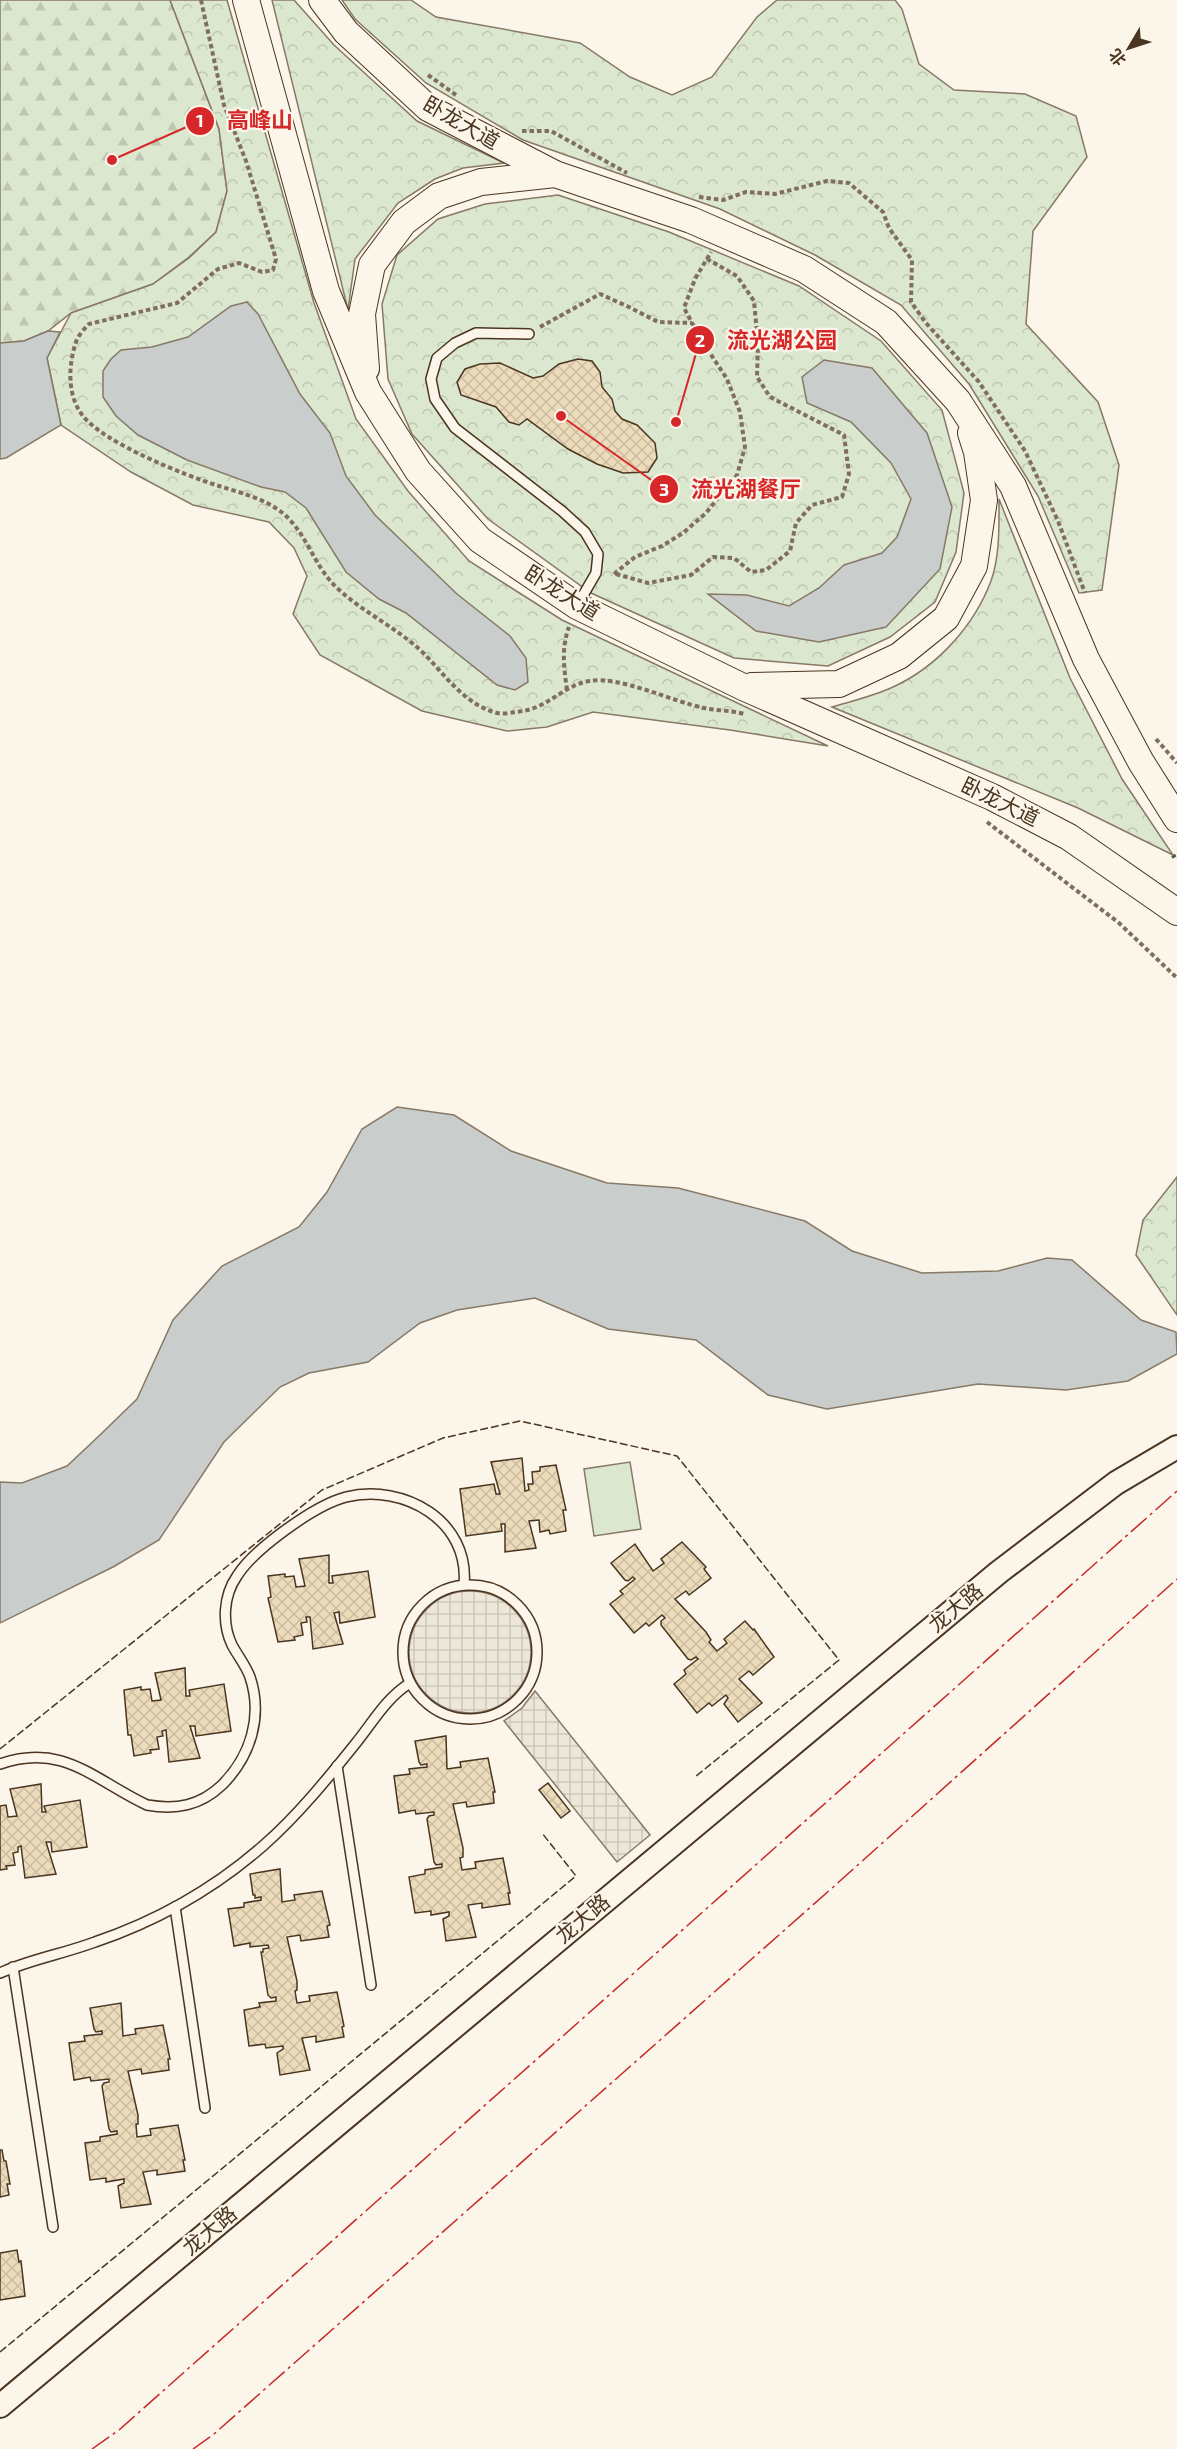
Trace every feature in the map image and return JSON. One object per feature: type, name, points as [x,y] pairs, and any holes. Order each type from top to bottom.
[{"type":"main road","name":"卧龙大道","points":[[246,0],[326,291],[368,392],[418,471],[480,540],[577,606],[743,687],[971,788],[1069,837],[1177,912]]},
{"type":"main road","name":"卧龙大道","points":[[322,0],[346,32],[428,108],[555,174],[691,220],[804,269],[886,322],[958,401],[1013,486],[1086,659],[1141,762],[1177,819]]},
{"type":"main road","points":[[368,392],[362,314],[372,265],[404,222],[439,196],[481,182],[555,174]]},
{"type":"main road","points":[[743,687],[839,684],[899,656],[946,618],[974,566],[984,500],[977,452],[958,401]]},
{"type":"street","name":"龙大路","points":[[0,2406],[999,1572],[1116,1483],[1177,1447]]},
{"type":"lane","points":[[529,334],[477,333],[455,344],[437,358],[431,379],[435,399],[455,428],[562,511],[585,532],[598,554],[596,573],[577,606]]},
{"type":"lane","points":[[0,1764],[27,1756],[51,1757],[86,1771],[147,1805],[158,1807],[171,1808],[193,1804],[215,1791],[233,1772],[248,1749],[256,1718],[254,1690],[249,1675],[227,1632],[225,1618],[230,1589],[236,1577],[254,1557],[309,1515],[333,1502],[347,1497],[381,1495],[399,1498],[431,1512],[443,1522],[457,1544],[464,1569],[464,1585]]},
{"type":"lane","points":[[464,1585],[494,1589],[507,1596],[526,1616],[537,1642],[535,1670],[530,1683],[512,1705],[494,1715],[473,1720],[459,1719],[433,1708],[422,1699],[410,1683],[403,1662],[403,1648],[410,1621],[428,1599],[440,1592],[464,1585]]},
{"type":"lane","points":[[0,1973],[115,1935],[175,1907],[216,1881],[265,1844],[337,1766],[389,1700],[410,1683]]},
{"type":"lane","points":[[337,1766],[371,1985]]},
{"type":"lane","points":[[175,1907],[205,2108]]},
{"type":"lane","points":[[14,1967],[53,2227]]},
{"type":"path","points":[[424,73],[461,99]]},
{"type":"path","points":[[511,128],[522,131],[551,131],[636,177]]},
{"type":"path","points":[[691,196],[723,200],[746,192],[776,194],[826,181],[849,183],[883,212],[889,228],[912,260],[911,302],[926,323],[979,382],[1025,451],[1058,521],[1089,603]]},
{"type":"path","points":[[616,574],[635,557],[662,546],[683,533],[706,513],[737,475],[745,447],[740,412],[727,379],[684,308],[695,279],[722,234]]},
{"type":"path","points":[[596,573],[616,574],[648,583],[691,575],[713,557],[734,558],[751,572],[766,570],[790,551],[796,523],[812,506],[842,497],[849,474],[844,435],[770,397],[757,377],[758,344],[754,301],[737,276],[707,259]]},
{"type":"path","points":[[529,334],[556,316],[600,294],[658,322],[693,323]]},
{"type":"path","points":[[567,690],[564,661],[565,639],[577,606]]},
{"type":"path","points":[[1153,736],[1177,763]]},
{"type":"green space","points":[[0,0],[170,0],[219,129],[227,191],[216,232],[189,257],[153,284],[71,313],[48,331],[24,341],[0,343]]},
{"type":"green space","points":[[170,0],[227,0],[314,303],[356,419],[408,491],[469,561],[562,620],[828,746],[730,730],[593,712],[547,727],[507,731],[422,711],[320,655],[293,614],[307,576],[294,548],[269,522],[193,505],[131,472],[61,425],[47,358],[71,313],[153,284],[189,258],[216,232],[227,191],[219,129]]},
{"type":"green space","points":[[272,0],[294,0],[334,45],[417,121],[504,163],[463,168],[435,179],[398,203],[355,259],[348,310]]},
{"type":"green space","points":[[342,0],[411,0],[436,17],[580,43],[630,77],[672,95],[712,77],[757,17],[777,0],[895,0],[902,9],[919,64],[954,90],[1025,94],[1076,116],[1087,157],[1033,231],[1026,324],[1098,402],[1119,465],[1102,590],[1079,593],[1038,496],[969,384],[901,305],[815,255],[720,209],[523,140],[426,83],[355,19]]},
{"type":"green space","points":[[558,195],[669,232],[799,286],[881,341],[942,410],[964,493],[956,552],[935,602],[890,637],[828,666],[734,658],[591,593],[488,519],[412,434],[388,379],[382,304],[397,255],[438,219],[485,204]]},
{"type":"green space","points":[[999,499],[1070,678],[1122,779],[1173,855],[1078,808],[832,707],[878,693],[909,679],[939,657],[964,629],[984,598],[994,571],[998,541]]},
{"type":"green space","points":[[1177,1177],[1177,1315],[1136,1255],[1143,1220]]},
{"type":"green space","points":[[630,1462],[641,1529],[594,1536],[584,1469]]},
{"type":"shaded area","points":[[247,302],[258,314],[300,394],[330,433],[346,476],[375,515],[457,594],[510,636],[526,658],[528,682],[515,690],[497,685],[406,613],[379,599],[346,572],[306,508],[285,492],[261,487],[187,460],[138,435],[116,416],[103,397],[103,371],[121,350],[152,347],[188,337],[231,306]]},
{"type":"shaded area","points":[[48,331],[60,332],[47,358],[61,425],[6,458],[0,459],[0,343],[24,341]]},
{"type":"shaded area","points":[[824,360],[872,368],[927,433],[952,507],[940,569],[886,627],[819,642],[756,631],[708,594],[747,595],[789,606],[819,588],[844,565],[882,553],[897,537],[911,499],[891,463],[851,422],[807,403],[802,377]]},
{"type":"shaded area","points":[[397,1107],[454,1115],[511,1151],[607,1183],[678,1188],[805,1221],[852,1251],[922,1273],[998,1271],[1047,1258],[1072,1260],[1141,1320],[1176,1332],[1177,1354],[1128,1381],[1066,1390],[978,1384],[827,1409],[768,1395],[696,1340],[608,1329],[535,1298],[457,1310],[420,1323],[368,1362],[309,1373],[280,1387],[224,1442],[159,1540],[113,1567],[0,1623],[0,1482],[22,1483],[67,1466],[101,1434],[137,1399],[173,1320],[222,1266],[299,1227],[327,1192],[362,1129]]},
{"type":"shaded area","points":[[470,1591],[493,1596],[504,1601],[513,1609],[521,1618],[526,1629],[531,1652],[526,1675],[521,1686],[513,1695],[504,1703],[493,1708],[470,1713],[447,1708],[436,1703],[427,1695],[419,1686],[414,1675],[409,1652],[414,1629],[419,1618],[427,1609],[436,1601],[447,1596]]},
{"type":"shaded area","points":[[535,1691],[650,1835],[617,1862],[504,1721],[522,1708]]},
{"type":"building","points":[[578,359],[592,361],[600,372],[602,387],[612,399],[615,411],[622,419],[637,425],[655,443],[657,458],[648,472],[623,473],[597,464],[568,449],[527,419],[519,425],[509,422],[496,407],[461,395],[457,382],[465,369],[480,364],[500,363],[533,378],[543,376],[559,364]]},
{"type":"building","points":[[522,1458],[525,1491],[529,1490],[528,1484],[533,1484],[532,1472],[540,1471],[540,1467],[556,1465],[566,1510],[563,1510],[566,1531],[550,1534],[549,1530],[540,1532],[539,1520],[529,1521],[536,1548],[505,1552],[505,1524],[501,1524],[502,1531],[466,1536],[460,1489],[494,1484],[496,1494],[500,1494],[491,1462]]},
{"type":"building","points":[[682,1542],[706,1567],[704,1569],[711,1578],[689,1595],[686,1591],[675,1599],[706,1632],[711,1640],[709,1642],[717,1651],[727,1643],[724,1639],[745,1621],[754,1629],[774,1657],[753,1675],[749,1671],[739,1679],[762,1703],[738,1722],[724,1704],[728,1698],[726,1695],[712,1706],[709,1703],[697,1713],[674,1684],[686,1674],[684,1670],[698,1659],[696,1657],[688,1659],[661,1625],[661,1621],[665,1618],[662,1615],[649,1626],[646,1623],[634,1633],[610,1604],[623,1594],[620,1591],[635,1579],[633,1577],[628,1581],[625,1580],[611,1563],[635,1544],[653,1571],[664,1563],[661,1559]]},
{"type":"building","points":[[329,1555],[329,1583],[333,1583],[332,1576],[368,1571],[375,1617],[340,1623],[339,1612],[334,1613],[343,1644],[313,1649],[310,1617],[306,1617],[307,1622],[301,1623],[303,1635],[294,1637],[295,1640],[278,1642],[268,1598],[271,1597],[268,1576],[285,1574],[285,1577],[294,1576],[296,1587],[305,1586],[299,1559]]},
{"type":"building","points":[[185,1668],[186,1696],[190,1696],[189,1690],[224,1684],[231,1731],[196,1736],[195,1726],[190,1726],[200,1758],[169,1762],[166,1730],[162,1731],[163,1736],[157,1737],[159,1749],[134,1756],[131,1735],[128,1735],[124,1690],[141,1687],[141,1690],[150,1689],[152,1701],[161,1700],[155,1673]]},
{"type":"building","points":[[446,1736],[447,1769],[461,1767],[460,1762],[488,1758],[495,1792],[493,1792],[494,1803],[467,1807],[466,1802],[453,1804],[463,1848],[463,1857],[460,1858],[462,1870],[476,1868],[475,1862],[503,1858],[510,1904],[482,1908],[482,1903],[468,1905],[476,1937],[446,1941],[443,1919],[449,1916],[449,1912],[431,1915],[431,1911],[415,1913],[409,1877],[425,1874],[425,1870],[442,1867],[442,1864],[436,1865],[434,1862],[427,1819],[434,1815],[434,1812],[416,1814],[415,1810],[399,1813],[394,1776],[410,1774],[409,1769],[427,1767],[427,1764],[421,1765],[419,1762],[415,1741]]},
{"type":"building","points":[[548,1783],[570,1811],[561,1818],[539,1790]]},
{"type":"building","points":[[41,1784],[42,1812],[46,1812],[44,1806],[80,1800],[87,1847],[52,1852],[51,1842],[46,1842],[56,1874],[25,1878],[21,1846],[18,1847],[18,1852],[13,1853],[15,1865],[6,1866],[7,1869],[0,1870],[0,1806],[6,1805],[8,1817],[17,1816],[10,1789]]},
{"type":"building","points":[[280,1869],[282,1902],[295,1900],[294,1895],[322,1891],[330,1925],[327,1926],[329,1937],[301,1941],[300,1935],[287,1937],[297,1981],[295,1991],[297,2003],[310,2001],[309,1996],[337,1992],[344,2037],[316,2042],[316,2036],[302,2038],[310,2070],[280,2075],[277,2053],[283,2049],[283,2046],[266,2048],[265,2044],[249,2046],[244,2010],[260,2007],[259,2003],[276,2001],[276,1997],[271,1998],[268,1995],[261,1952],[269,1948],[268,1945],[250,1947],[250,1943],[234,1946],[228,1909],[244,1907],[244,1903],[261,1900],[261,1897],[255,1898],[253,1895],[250,1874]]},
{"type":"building","points":[[121,2003],[123,2036],[136,2034],[135,2029],[163,2025],[170,2059],[168,2059],[169,2070],[142,2074],[141,2069],[128,2071],[138,2115],[137,2137],[151,2135],[150,2129],[178,2125],[185,2171],[157,2175],[157,2170],[143,2172],[151,2204],[121,2208],[118,2186],[124,2183],[124,2179],[106,2182],[106,2178],[90,2180],[85,2143],[100,2141],[100,2137],[117,2134],[117,2131],[111,2132],[109,2129],[102,2086],[109,2082],[109,2079],[91,2081],[90,2077],[74,2080],[69,2043],[85,2041],[84,2036],[102,2034],[102,2031],[96,2032],[94,2029],[90,2008]]},
{"type":"building","points":[[0,2150],[6,2161],[10,2184],[7,2184],[9,2195],[0,2197]]},
{"type":"building","points":[[17,2250],[19,2262],[21,2261],[25,2296],[0,2300],[0,2253]]},
{"type":"hedge","points":[[1173,855],[1177,861]]},
{"type":"fence","points":[[0,1749],[322,1490],[443,1438],[520,1421],[677,1456],[839,1660],[695,1777]]},
{"type":"fence","points":[[0,2352],[576,1876],[542,1833]]},
{"type":"power","points":[[92,2449],[119,2430],[1177,1491]]},
{"type":"power","points":[[193,2449],[214,2434],[831,1889],[1177,1579]]},
{"type":"place","name":"高峰山","points":[[112,160]]},
{"type":"place","name":"流光湖餐厅","points":[[561,416]]},
{"type":"place","name":"流光湖公园","points":[[676,422]]}]
